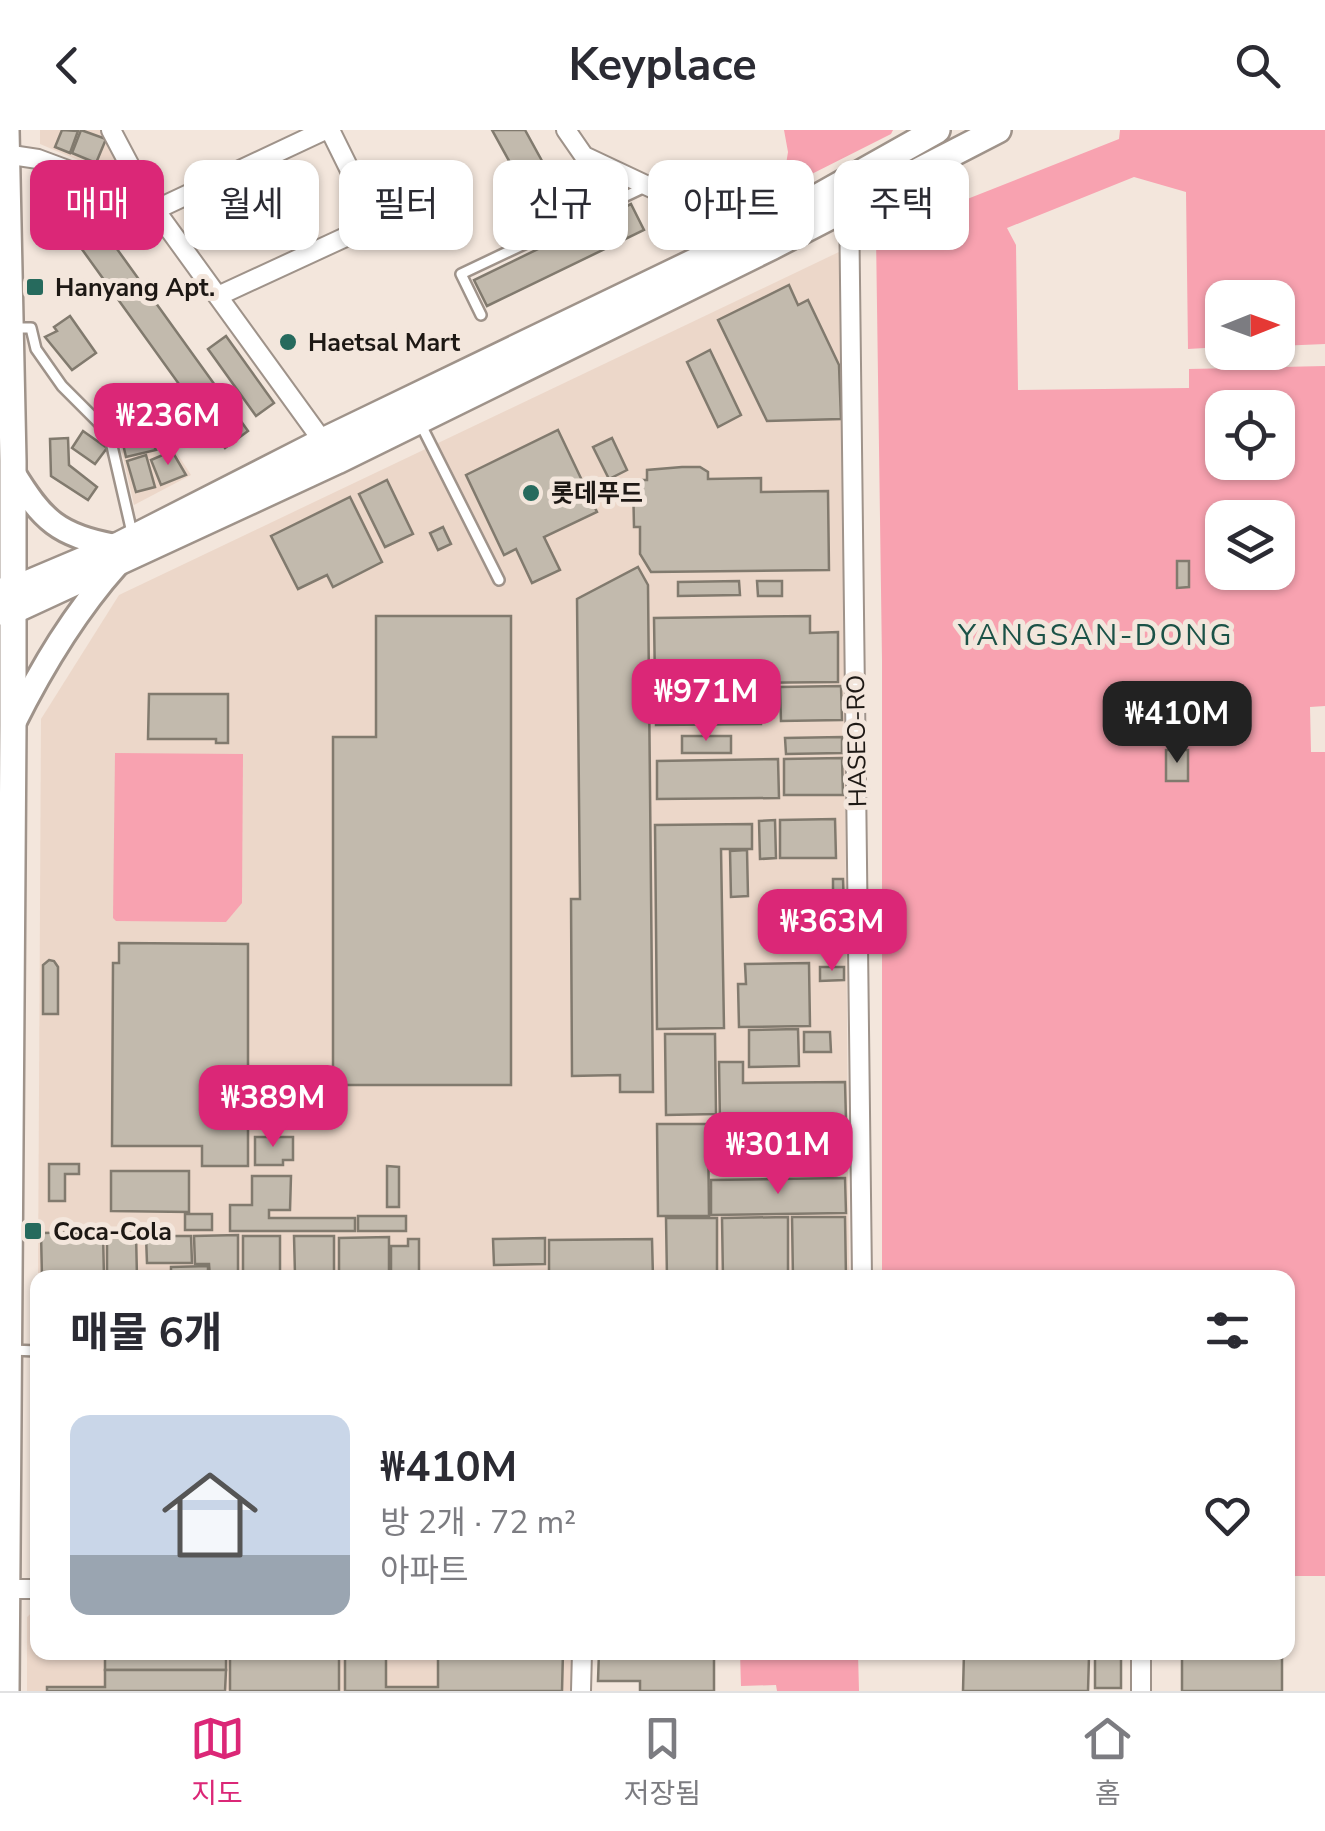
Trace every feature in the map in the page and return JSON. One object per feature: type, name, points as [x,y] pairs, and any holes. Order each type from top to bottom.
[{"type":"main road","points":[[881,160],[937,130]]},
{"type":"main road","points":[[938,160],[998,130]]},
{"type":"main road","points":[[6,142],[5,328],[13,472],[6,601],[14,725],[6,1691]]},
{"type":"main road","points":[[6,601],[330,451],[742,250]]},
{"type":"street","points":[[111,130],[127,160]]},
{"type":"street","points":[[164,200],[327,130],[376,223],[218,296]]},
{"type":"street","points":[[566,130],[584,156],[648,186]]},
{"type":"street","points":[[6,142],[40,160]]},
{"type":"street","points":[[164,222],[330,451]]},
{"type":"street","name":"HASEO-RO","points":[[851,250],[862,1270]]},
{"type":"street","points":[[0,519],[13,472]]},
{"type":"street","points":[[13,472],[41,514],[56,526],[92,542],[122,548],[42,669],[14,725]]},
{"type":"street","points":[[0,701],[14,725]]},
{"type":"street","points":[[4,1589],[30,1589]]},
{"type":"street","points":[[581,1691],[582,1660]]},
{"type":"street","points":[[1140,1660],[1141,1691]]},
{"type":"lane","points":[[481,315],[460,274],[648,186]]},
{"type":"lane","points":[[5,328],[32,328],[36,349],[62,386],[109,433],[122,548]]},
{"type":"lane","points":[[414,410],[499,580]]},
{"type":"lane","points":[[8,1350],[30,1350]]},
{"type":"shaded area","points":[[40,130],[106,130],[119,160],[78,160],[40,144]]},
{"type":"shaded area","points":[[784,130],[893,130],[814,173],[814,160],[787,160]]},
{"type":"shaded area","points":[[1120,130],[1325,130],[1325,344],[1295,345],[1295,280],[1205,280],[1205,348],[1188,349],[1186,192],[1134,177],[1007,228],[1016,245],[1018,390],[1189,388],[1189,369],[1295,370],[1295,367],[1325,366],[1325,706],[1310,707],[1311,752],[1325,752],[1325,1576],[1295,1576],[1295,1270],[882,1270],[882,660],[876,250],[969,250],[969,198],[1119,139]]},
{"type":"shaded area","points":[[841,251],[849,1270],[38,1270],[41,719],[119,595]]},
{"type":"shaded area","points":[[132,408],[160,449],[171,444],[191,475],[134,505],[118,435],[110,422]]},
{"type":"shaded area","points":[[115,753],[243,754],[242,903],[226,922],[113,918]]},
{"type":"shaded area","points":[[30,1614],[30,1660],[573,1660],[572,1691],[27,1691]]},
{"type":"shaded area","points":[[740,1660],[858,1660],[859,1691],[777,1691],[776,1685],[741,1686]]},
{"type":"building","points":[[62,130],[78,131],[70,153],[55,147]]},
{"type":"building","points":[[81,130],[106,139],[97,160],[72,153]]},
{"type":"building","points":[[492,130],[525,130],[541,160],[509,160]]},
{"type":"building","points":[[631,204],[644,230],[628,238]]},
{"type":"building","points":[[82,250],[118,250],[248,431],[225,448]]},
{"type":"building","points":[[536,250],[603,250],[487,306],[474,280]]},
{"type":"building","points":[[789,285],[798,305],[808,300],[839,365],[841,419],[767,421],[718,320]]},
{"type":"building","points":[[70,316],[96,353],[72,370],[45,337],[57,331],[54,327]]},
{"type":"building","points":[[226,336],[274,403],[256,416],[208,349]]},
{"type":"building","points":[[710,350],[741,415],[718,427],[687,362]]},
{"type":"building","points":[[143,426],[156,450],[126,457],[120,431]]},
{"type":"building","name":"롯데푸드","points":[[558,430],[597,512],[544,537],[560,570],[532,583],[516,549],[504,555],[466,475]]},
{"type":"building","points":[[83,431],[107,448],[95,464],[72,448]]},
{"type":"building","points":[[68,438],[69,465],[97,487],[88,500],[51,476],[50,439]]},
{"type":"building","points":[[612,438],[627,470],[609,479],[593,447]]},
{"type":"building","points":[[172,451],[186,475],[161,485],[151,460]]},
{"type":"building","points":[[146,455],[155,487],[136,492],[127,461]]},
{"type":"building","points":[[700,467],[708,472],[708,479],[761,478],[761,492],[828,491],[829,570],[651,572],[640,554],[640,527],[634,527],[633,480],[647,480],[647,470]]},
{"type":"building","points":[[387,480],[413,534],[385,547],[359,494]]},
{"type":"building","points":[[350,497],[382,562],[333,587],[327,575],[298,589],[271,536]]},
{"type":"building","points":[[443,527],[451,544],[438,550],[430,533]]},
{"type":"building","points":[[1177,561],[1189,561],[1189,587],[1177,588]]},
{"type":"building","points":[[638,567],[648,585],[653,1092],[620,1092],[620,1075],[572,1076],[571,899],[580,899],[577,599]]},
{"type":"building","points":[[739,581],[740,595],[678,596],[678,582]]},
{"type":"building","points":[[757,581],[782,581],[782,596],[758,596]]},
{"type":"building","points":[[376,616],[511,616],[511,1085],[333,1085],[333,737],[376,737]]},
{"type":"building","points":[[810,616],[810,633],[838,632],[838,682],[655,684],[654,618]]},
{"type":"building","points":[[841,686],[842,720],[781,721],[780,687]]},
{"type":"building","points":[[656,688],[684,688],[684,696],[776,695],[776,708],[761,708],[761,724],[656,725]]},
{"type":"building","points":[[149,694],[228,694],[228,743],[216,743],[216,739],[148,739]]},
{"type":"building","points":[[682,736],[731,736],[731,753],[682,753]]},
{"type":"building","points":[[842,737],[842,753],[786,754],[785,738]]},
{"type":"building","points":[[1166,750],[1188,750],[1188,781],[1166,781]]},
{"type":"building","points":[[842,758],[843,795],[784,795],[784,759]]},
{"type":"building","points":[[778,759],[779,798],[657,799],[657,761]]},
{"type":"building","points":[[835,819],[836,858],[780,858],[780,820]]},
{"type":"building","points":[[775,820],[776,858],[760,859],[759,821]]},
{"type":"building","points":[[752,824],[752,849],[721,849],[724,1028],[657,1029],[655,825]]},
{"type":"building","points":[[747,850],[748,896],[731,897],[730,851]]},
{"type":"building","points":[[833,879],[843,879],[844,909],[833,909]]},
{"type":"building","points":[[779,907],[807,909],[805,950],[777,948]]},
{"type":"building","points":[[825,916],[844,917],[843,935],[824,934]]},
{"type":"building","points":[[119,943],[248,944],[248,1166],[202,1166],[202,1146],[112,1146],[113,963],[119,963]]},
{"type":"building","points":[[49,960],[58,967],[58,1014],[43,1014],[43,965]]},
{"type":"building","points":[[809,963],[810,1026],[739,1027],[738,984],[746,984],[745,964]]},
{"type":"building","points":[[820,967],[844,967],[844,980],[820,981]]},
{"type":"building","points":[[798,1029],[799,1066],[749,1067],[749,1030]]},
{"type":"building","points":[[804,1032],[830,1032],[831,1052],[804,1052]]},
{"type":"building","points":[[665,1034],[715,1034],[716,1114],[666,1115]]},
{"type":"building","points":[[719,1062],[743,1062],[743,1083],[845,1082],[846,1121],[720,1123]]},
{"type":"building","points":[[657,1124],[708,1124],[709,1216],[658,1216]]},
{"type":"building","points":[[824,1125],[846,1125],[846,1161],[825,1162]]},
{"type":"building","points":[[823,1126],[823,1151],[711,1148],[711,1127]]},
{"type":"building","points":[[255,1137],[293,1137],[293,1160],[283,1160],[283,1165],[255,1165]]},
{"type":"building","points":[[49,1164],[79,1164],[79,1174],[65,1174],[65,1201],[49,1201]]},
{"type":"building","points":[[387,1166],[399,1167],[399,1207],[387,1207]]},
{"type":"building","points":[[111,1171],[189,1171],[189,1212],[111,1211]]},
{"type":"building","points":[[252,1176],[291,1176],[290,1210],[269,1210],[269,1218],[355,1218],[355,1231],[230,1231],[230,1205],[252,1205]]},
{"type":"building","points":[[845,1178],[846,1213],[711,1215],[711,1180]]},
{"type":"building","points":[[185,1214],[212,1214],[212,1230],[185,1230]]},
{"type":"building","points":[[358,1216],[406,1216],[406,1231],[358,1231]]},
{"type":"building","points":[[788,1217],[788,1270],[723,1270],[722,1218]]},
{"type":"building","points":[[792,1217],[845,1217],[846,1270],[793,1270]]},
{"type":"building","points":[[666,1218],[717,1218],[717,1270],[667,1270]]},
{"type":"building","points":[[103,1232],[104,1270],[42,1270],[41,1233]]},
{"type":"building","points":[[107,1233],[136,1233],[137,1270],[107,1270]]},
{"type":"building","points":[[238,1235],[238,1270],[209,1270],[209,1264],[195,1264],[194,1236]]},
{"type":"building","points":[[146,1236],[191,1236],[192,1263],[147,1263]]},
{"type":"building","points":[[243,1236],[280,1236],[280,1270],[243,1270]]},
{"type":"building","points":[[294,1236],[334,1236],[334,1270],[295,1270]]},
{"type":"building","points":[[389,1237],[389,1270],[339,1270],[339,1238]]},
{"type":"building","points":[[545,1238],[545,1264],[494,1265],[493,1239]]},
{"type":"building","points":[[408,1239],[419,1239],[419,1270],[391,1270],[391,1246],[408,1246]]},
{"type":"building","points":[[652,1239],[653,1270],[549,1270],[549,1240]]},
{"type":"building","points":[[208,1266],[208,1270],[171,1270]]},
{"type":"building","points":[[105,1660],[226,1660],[226,1670],[105,1670]]},
{"type":"building","points":[[230,1660],[339,1660],[339,1691],[230,1691]]},
{"type":"building","points":[[345,1660],[386,1660],[386,1687],[438,1687],[438,1660],[563,1660],[562,1691],[345,1691]]},
{"type":"building","points":[[599,1660],[714,1660],[714,1691],[640,1691],[640,1681],[598,1681]]},
{"type":"building","points":[[964,1660],[1089,1660],[1088,1691],[963,1691]]},
{"type":"building","points":[[1095,1660],[1121,1660],[1121,1688],[1095,1688]]},
{"type":"building","points":[[1182,1660],[1282,1660],[1282,1691],[1182,1691]]},
{"type":"building","points":[[105,1670],[226,1670],[225,1691],[47,1691],[47,1687],[105,1687]]},
{"type":"place","name":"Hanyang Apt.","points":[[35,287]]},
{"type":"place","name":"Haetsal Mart","points":[[288,342]]},
{"type":"place","name":"롯데푸드","points":[[531,493]]},
{"type":"place","name":"Coca-Cola","points":[[33,1231]]},
{"type":"district","name":"YANGSAN-DONG","points":[[1096,635]]}]
